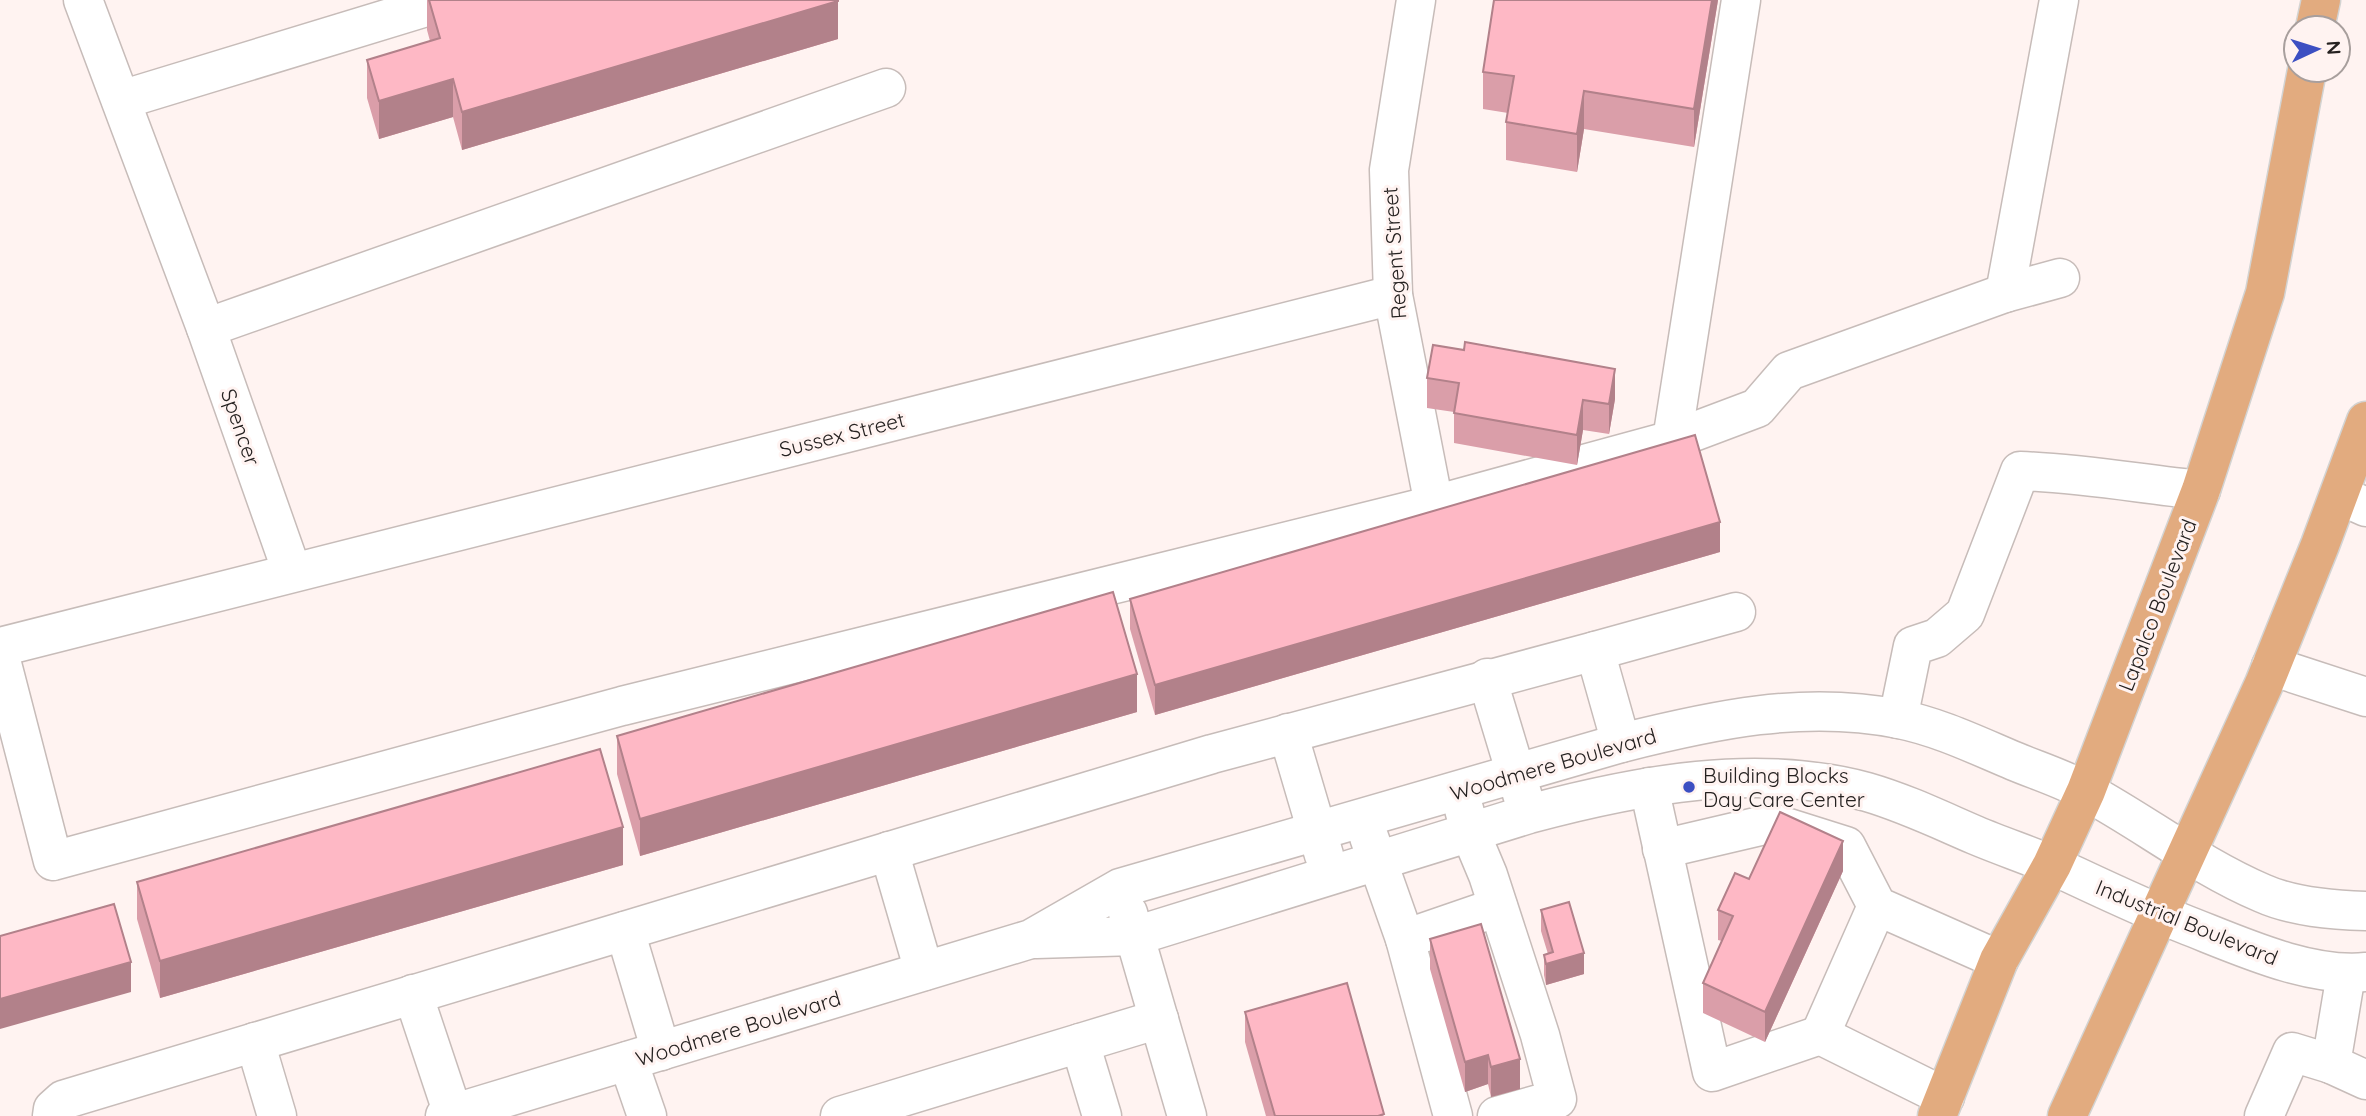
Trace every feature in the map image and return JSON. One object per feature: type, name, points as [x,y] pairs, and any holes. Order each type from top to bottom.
[{"type":"main road","name":"Lapalco Boulevard","points":[[1941,1107],[1999,960],[2052,866],[2086,791],[2201,491],[2265,293],[2304,84]]},
{"type":"main road","points":[[2067,1116],[2272,666],[2352,501],[2366,421]]},
{"type":"street","name":"Spencer","points":[[83,0],[206,328],[292,572]]},
{"type":"street","points":[[121,100],[449,0]]},
{"type":"street","name":"Regent Street","points":[[1416,0],[1389,170],[1392,295],[1434,505]]},
{"type":"street","points":[[1672,440],[1741,0]]},
{"type":"street","points":[[2006,293],[2060,0]]},
{"type":"street","points":[[206,328],[886,88]]},
{"type":"street","points":[[0,656],[53,861],[622,706],[1434,505],[1672,440],[1757,408],[1788,372],[2006,293],[2060,278]]},
{"type":"street","name":"Sussex Street","points":[[292,572],[1392,295]]},
{"type":"street","points":[[1898,719],[1913,646],[1937,638],[1965,614],[2020,471],[2063,472],[2109,481],[2201,491]]},
{"type":"street","points":[[0,647],[292,572]]},
{"type":"street","points":[[52,1116],[52,1109],[63,1100],[889,851],[1288,733],[1736,612]]},
{"type":"street","points":[[1595,651],[1620,743]]},
{"type":"street","points":[[2272,666],[2366,697]]},
{"type":"street","points":[[1487,678],[1529,814]]},
{"type":"street","name":"Woodmere Boulevard","points":[[449,1115],[1031,939],[1120,888],[1515,772],[1691,726],[1765,713],[1833,712],[1898,719],[1946,732],[2086,791]]},
{"type":"street","points":[[1288,733],[1330,876]]},
{"type":"street","name":"Woodmere Boulevard","points":[[1031,939],[1135,936],[1592,797],[1722,779],[1817,782],[1866,792],[1917,809],[2052,866]]},
{"type":"street","points":[[1649,788],[1712,1072],[1820,1035],[1877,906]]},
{"type":"street","points":[[1458,790],[1540,1035],[1557,1099],[1497,1116]]},
{"type":"street","points":[[2086,791],[2185,854],[2264,894],[2314,907],[2366,911]]},
{"type":"street","points":[[1361,818],[1379,860],[1405,939],[1453,1116]]},
{"type":"street","points":[[1662,849],[1773,823],[1846,846],[1877,906],[1999,960]]},
{"type":"street","points":[[889,851],[924,971]]},
{"type":"street","name":"Industrial Boulevard","points":[[2052,866],[2158,914],[2272,958],[2356,973]]},
{"type":"street","points":[[1120,888],[1187,1116]]},
{"type":"street","points":[[1405,939],[1498,907]]},
{"type":"street","points":[[625,931],[645,1056],[646,1116]]},
{"type":"street","points":[[2331,1064],[2356,973]]},
{"type":"street","points":[[413,994],[449,1115]]},
{"type":"street","points":[[840,1116],[1159,1019]]},
{"type":"street","points":[[1820,1035],[1941,1107]]},
{"type":"street","points":[[254,1042],[277,1116]]},
{"type":"street","points":[[1080,1043],[1102,1116]]},
{"type":"street","points":[[2263,1116],[2292,1052],[2331,1064],[2366,1080]]},
{"type":"building","points":[[429,0],[838,1],[462,112],[453,79],[379,101],[367,60],[440,38]]},
{"type":"building","points":[[1494,0],[1712,0],[1694,109],[1584,91],[1577,134],[1506,122],[1514,76],[1483,72]]},
{"type":"building","points":[[1465,342],[1615,369],[1609,404],[1583,400],[1577,435],[1454,413],[1459,383],[1427,378],[1433,345],[1464,350]]},
{"type":"building","points":[[1695,435],[1720,522],[1155,685],[1130,599]]},
{"type":"building","points":[[1113,592],[1137,674],[640,819],[617,736]]},
{"type":"building","points":[[600,749],[623,827],[160,961],[137,882]]},
{"type":"building","points":[[1780,812],[1843,841],[1765,1012],[1703,983],[1733,916],[1718,910],[1735,873],[1749,879]]},
{"type":"building","points":[[1569,902],[1584,953],[1546,964],[1544,955],[1553,952],[1541,910]]},
{"type":"building","points":[[114,904],[131,962],[0,999],[0,936]]},
{"type":"building","points":[[1481,924],[1520,1059],[1491,1067],[1488,1055],[1465,1062],[1430,939]]},
{"type":"building","points":[[1347,983],[1384,1114],[1275,1116],[1245,1012]]},
{"type":"place","name":"Building Blocks Day Care Center","points":[[1689,787]]}]
